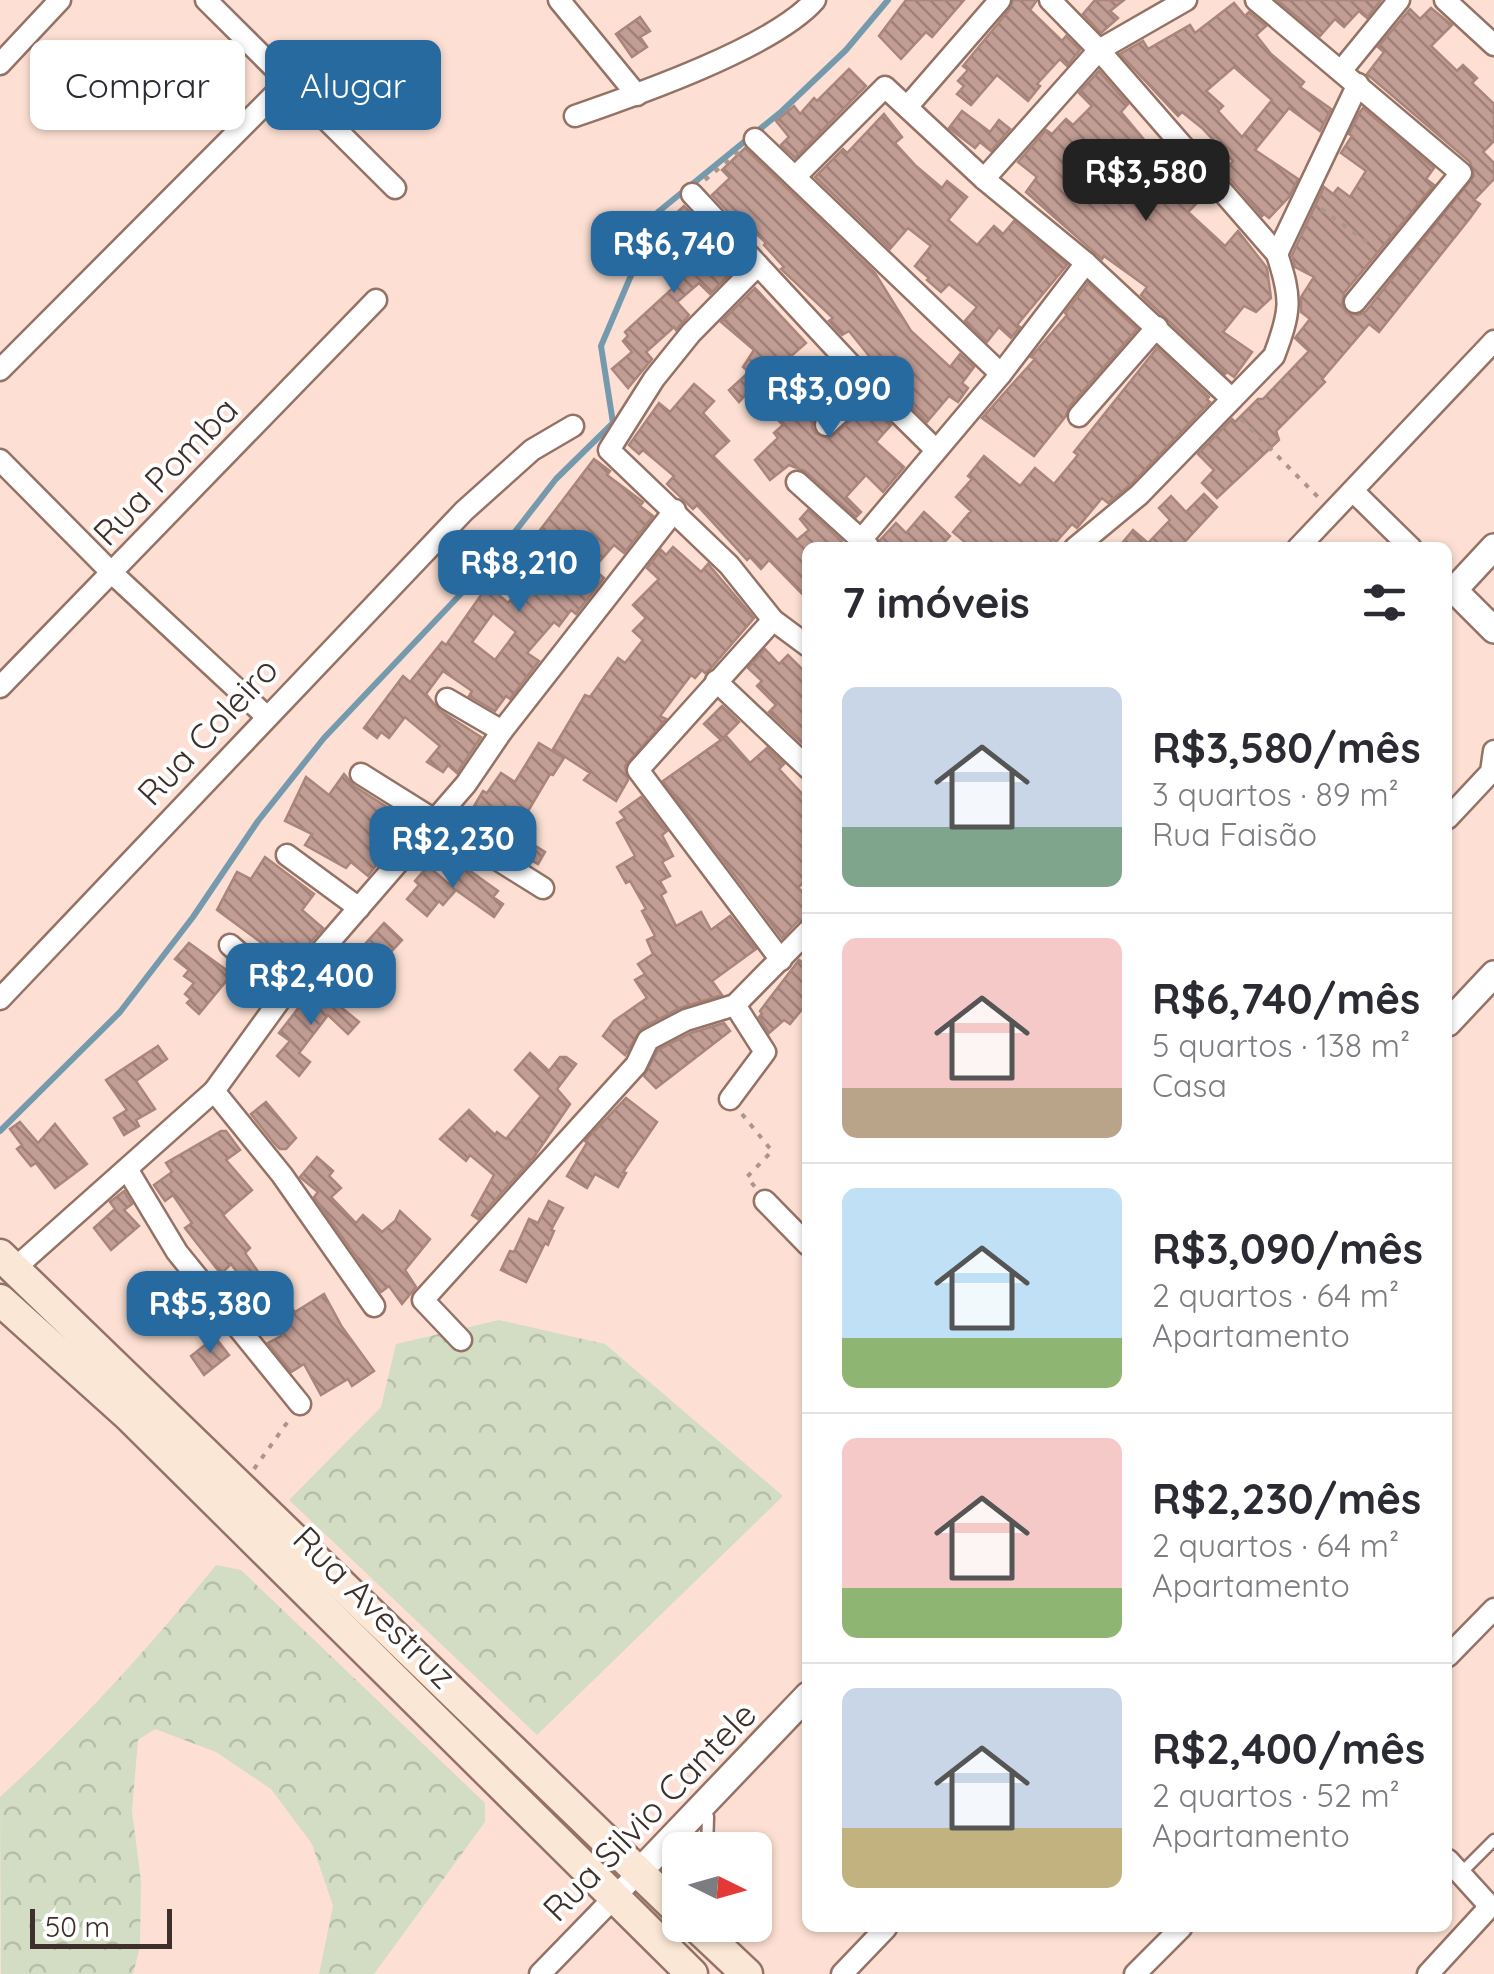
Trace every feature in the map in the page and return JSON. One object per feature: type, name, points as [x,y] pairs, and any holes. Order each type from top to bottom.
[{"type":"main road","name":"Rua Avestruz","points":[[7,1262],[241,1484],[662,1895]]},
{"type":"main road","name":"Rua Avestruz","points":[[0,1300],[129,1416],[692,1974]]},
{"type":"main road","points":[[712,1942],[747,1974]]},
{"type":"street","points":[[0,64],[60,0]]},
{"type":"street","points":[[206,0],[265,58]]},
{"type":"street","points":[[559,0],[637,95]]},
{"type":"street","points":[[907,108],[1000,0]]},
{"type":"street","points":[[1050,0],[1099,50],[1277,254],[1289,291],[1284,328],[1274,356],[1139,496],[1082,542]]},
{"type":"street","points":[[984,179],[1099,50],[1186,0]]},
{"type":"street","points":[[1256,0],[1461,173],[1355,302]]},
{"type":"street","points":[[1341,71],[1399,0]]},
{"type":"street","points":[[1444,0],[1494,46]]},
{"type":"street","points":[[575,116],[637,95],[769,35],[802,5]]},
{"type":"street","points":[[1277,254],[1358,84]]},
{"type":"street","points":[[796,176],[885,87],[984,179],[1158,327],[1230,402]]},
{"type":"street","points":[[0,370],[265,104]]},
{"type":"street","points":[[337,130],[395,188]]},
{"type":"street","points":[[755,139],[1001,374]]},
{"type":"street","points":[[692,194],[870,386],[936,450]]},
{"type":"street","points":[[867,542],[1086,262]]},
{"type":"street","points":[[758,266],[691,333],[654,379],[610,450],[729,565],[773,620],[802,642]]},
{"type":"street","name":"Rua Pomba","points":[[0,687],[376,300]]},
{"type":"street","points":[[1079,416],[1158,327]]},
{"type":"street","points":[[1304,542],[1494,342]]},
{"type":"street","points":[[826,425],[870,386]]},
{"type":"street","name":"Rua Coleiro","points":[[0,1000],[464,510],[532,450],[573,426]]},
{"type":"street","points":[[0,460],[112,572],[266,716]]},
{"type":"street","points":[[797,482],[863,542]]},
{"type":"street","points":[[1353,491],[1405,542]]},
{"type":"street","points":[[7,1262],[127,1168],[214,1092],[285,993],[466,784],[502,730],[674,510]]},
{"type":"street","points":[[1452,588],[1494,548]]},
{"type":"street","points":[[1452,592],[1494,630]]},
{"type":"street","points":[[773,620],[638,770],[781,960]]},
{"type":"street","points":[[716,681],[802,762]]},
{"type":"street","points":[[447,700],[502,730]]},
{"type":"street","points":[[1452,813],[1492,762]]},
{"type":"street","points":[[361,774],[543,888]]},
{"type":"street","points":[[287,855],[359,908]]},
{"type":"street","points":[[461,1340],[423,1300],[512,1212],[636,1065],[648,1040],[686,1020],[734,1005],[802,937]]},
{"type":"street","points":[[230,945],[285,993]]},
{"type":"street","points":[[1452,1019],[1494,974]]},
{"type":"street","points":[[730,1099],[765,1052],[734,1005]]},
{"type":"street","points":[[214,1092],[282,1175],[374,1306]]},
{"type":"street","points":[[127,1168],[177,1252],[300,1404]]},
{"type":"street","points":[[765,1200],[802,1239]]},
{"type":"street","points":[[1452,1652],[1494,1608]]},
{"type":"street","name":"Rua Silvio Cantele","points":[[540,1974],[802,1701]]},
{"type":"street","points":[[1428,1974],[1485,1912],[1487,1904],[1454,1866]]},
{"type":"street","points":[[842,1974],[882,1932]]},
{"type":"street","points":[[1136,1974],[1177,1932]]},
{"type":"lane","points":[[704,1804],[708,1832]]},
{"type":"lane","points":[[1454,1866],[1494,1840]]},
{"type":"path","points":[[692,194],[716,169],[755,139]]},
{"type":"path","points":[[1304,197],[1390,259]]},
{"type":"path","points":[[1230,402],[1332,512]]},
{"type":"path","points":[[730,1099],[772,1151],[747,1177],[765,1200]]},
{"type":"path","points":[[241,1484],[269,1452],[300,1404]]},
{"type":"green space","points":[[499,1320],[605,1344],[783,1496],[537,1735],[289,1500],[381,1407],[396,1344]]},
{"type":"green space","points":[[216,1565],[241,1570],[485,1803],[485,1822],[374,1974],[319,1974],[333,1906],[312,1844],[271,1789],[216,1752],[155,1729],[138,1740],[132,1811],[141,1881],[140,1947],[133,1974],[1,1974],[0,1797],[112,1685]]},
{"type":"building","points":[[906,0],[964,0],[932,37],[926,32],[901,59],[879,36]]},
{"type":"building","points":[[1013,0],[1037,0],[1030,10],[1062,41],[1066,36],[1080,50],[1067,66],[1060,59],[1037,84],[1040,86],[1028,101],[997,75],[971,105],[957,94],[964,86],[958,81],[968,70],[963,66],[1010,9]]},
{"type":"building","points":[[1095,0],[1124,0],[1110,11],[1118,18],[1101,33],[1083,14]]},
{"type":"building","points":[[1277,0],[1381,0],[1367,18],[1359,11],[1344,27],[1335,19],[1320,36]]},
{"type":"building","points":[[1234,3],[1245,16],[1249,12],[1266,26],[1256,35],[1271,54],[1304,82],[1300,87],[1331,109],[1320,131],[1289,108],[1255,150],[1298,179],[1289,197],[1269,218],[1262,216],[1224,172],[1233,161],[1202,128],[1182,112],[1178,116],[1120,54],[1143,41],[1148,49],[1190,25],[1195,33]],"holes":[[[1234,67],[1272,100],[1242,137],[1218,111],[1223,106],[1206,91]]]},
{"type":"building","points":[[1431,8],[1452,25],[1431,46],[1457,71],[1463,65],[1477,78],[1472,83],[1494,104],[1494,141],[1483,152],[1494,163],[1494,179],[1474,200],[1480,204],[1470,218],[1379,332],[1369,324],[1322,379],[1325,382],[1276,431],[1279,440],[1217,498],[1202,483],[1214,470],[1198,454],[1232,419],[1235,422],[1258,399],[1263,399],[1309,351],[1295,338],[1310,319],[1301,312],[1301,297],[1314,277],[1295,267],[1292,255],[1324,187],[1333,194],[1338,188],[1350,197],[1366,171],[1341,153],[1363,108],[1434,168],[1426,179],[1434,185],[1344,293],[1342,306],[1347,313],[1359,315],[1366,311],[1474,176],[1470,162],[1367,74],[1384,52],[1378,47],[1410,9],[1420,19]]},
{"type":"building","points":[[640,17],[650,31],[640,37],[647,47],[632,57],[616,34]]},
{"type":"building","points":[[849,69],[866,86],[795,158],[781,145],[789,137],[776,121],[794,106],[800,114]]},
{"type":"building","points":[[1099,71],[1128,104],[1121,112],[1197,203],[1188,212],[1225,246],[1238,231],[1267,268],[1271,298],[1256,312],[1244,306],[1223,332],[1252,352],[1234,377],[1225,374],[1141,295],[1147,287],[1104,256],[1102,259],[1026,192],[1037,177],[1018,162],[1046,130],[1052,134],[1066,119],[1073,125],[1092,106],[1079,93]],"holes":[[[1095,157],[1118,180],[1096,200],[1070,182]]]},
{"type":"building","points":[[962,111],[990,132],[999,120],[1010,129],[991,151],[980,142],[975,148],[949,128]]},
{"type":"building","points":[[884,114],[902,137],[895,143],[916,166],[942,188],[947,181],[967,197],[948,220],[977,245],[994,226],[1003,234],[1014,221],[1067,265],[1017,325],[1020,327],[1011,338],[999,327],[987,342],[965,321],[977,307],[949,284],[941,292],[927,280],[915,266],[931,246],[908,228],[890,249],[815,177],[843,149],[847,153]]},
{"type":"building","points":[[745,148],[875,273],[911,331],[950,367],[960,354],[974,367],[962,383],[968,388],[958,402],[949,396],[927,422],[866,361],[870,357],[849,331],[842,335],[829,321],[833,318],[781,269],[784,267],[766,243],[712,195],[730,178],[722,170]]},
{"type":"building","points":[[684,206],[714,237],[720,248],[714,253],[732,272],[710,294],[699,283],[677,302],[689,315],[646,352],[652,359],[628,388],[612,369],[632,352],[623,341],[628,336],[625,332],[686,276],[681,270],[692,261],[680,247],[689,239],[671,218]]},
{"type":"building","points":[[1088,283],[1137,329],[1069,407],[1034,456],[982,418],[1035,359],[1031,357]]},
{"type":"building","points":[[755,288],[806,343],[771,374],[768,370],[739,402],[729,390],[749,372],[743,367],[754,350],[721,322]]},
{"type":"building","points":[[1157,348],[1209,397],[1210,402],[1130,485],[1108,503],[1102,498],[1077,528],[1072,524],[1056,542],[1053,539],[965,542],[953,532],[971,511],[956,497],[972,479],[968,476],[984,456],[1020,486],[1035,468],[1054,484],[1078,455],[1074,452]]},
{"type":"building","points":[[826,359],[850,384],[816,416],[812,427],[815,433],[830,438],[863,410],[872,418],[878,412],[891,425],[876,442],[904,467],[883,492],[866,475],[846,497],[861,512],[856,517],[805,471],[789,465],[770,480],[755,460],[778,438],[774,433],[783,425],[770,412]]},
{"type":"building","points":[[694,384],[714,401],[703,413],[729,441],[713,456],[797,540],[809,530],[800,519],[808,510],[842,541],[802,542],[802,594],[769,560],[761,569],[750,557],[747,560],[697,505],[693,509],[667,484],[674,476],[643,450],[639,454],[629,445],[659,403],[670,412]]},
{"type":"building","points":[[594,459],[610,471],[607,475],[643,502],[640,506],[653,516],[624,553],[614,545],[593,569],[604,578],[576,614],[571,610],[559,626],[554,622],[527,653],[539,661],[510,699],[506,696],[495,711],[469,696],[472,691],[443,671],[426,694],[439,710],[481,737],[457,773],[448,765],[443,772],[427,762],[440,746],[405,717],[389,738],[381,732],[377,738],[364,728],[403,676],[410,682],[442,642],[446,645],[488,585],[508,603],[530,576],[526,573],[540,554],[528,546]],"holes":[[[493,613],[516,632],[495,660],[472,642]]]},
{"type":"building","points":[[1204,494],[1217,507],[1185,542],[1149,542],[1170,520],[1159,508],[1171,496],[1186,512]]},
{"type":"building","points":[[924,512],[950,536],[944,542],[880,542],[896,523],[906,533]]},
{"type":"building","points":[[1133,530],[1147,542],[1123,542]]},
{"type":"building","points":[[673,547],[701,572],[708,564],[754,618],[711,668],[705,673],[702,670],[695,678],[691,675],[660,716],[666,719],[625,766],[628,780],[616,801],[584,780],[590,773],[553,749],[585,695],[590,697],[618,658],[625,663],[643,640],[633,631],[646,618],[633,605],[659,579],[647,568],[661,550],[666,555]]},
{"type":"building","points":[[765,649],[779,664],[788,655],[802,669],[802,743],[769,712],[776,705],[757,686],[762,681],[748,668]]},
{"type":"building","points":[[722,706],[739,722],[723,738],[726,736],[750,763],[767,748],[784,764],[779,769],[802,794],[802,884],[798,888],[802,891],[802,920],[782,938],[663,781],[721,740],[704,724]]},
{"type":"building","points":[[539,743],[564,758],[515,833],[545,852],[538,864],[467,818],[483,791],[487,793],[501,773],[515,782]]},
{"type":"building","points":[[344,774],[354,786],[390,809],[377,826],[395,840],[368,876],[351,862],[346,868],[305,845],[312,834],[285,821],[306,777],[329,795]]},
{"type":"building","points":[[641,797],[667,831],[662,835],[673,856],[662,862],[670,876],[660,881],[666,892],[661,895],[676,926],[701,912],[711,930],[730,916],[756,949],[712,981],[722,995],[680,1008],[642,1028],[625,1055],[603,1036],[614,1021],[647,998],[635,980],[645,974],[638,964],[653,954],[647,940],[655,936],[642,911],[646,909],[617,867],[635,856],[617,823],[625,818],[620,812]]},
{"type":"building","points":[[265,857],[314,894],[302,910],[323,928],[300,954],[294,950],[289,956],[283,951],[272,964],[260,953],[266,946],[217,910],[237,872],[251,879]]},
{"type":"building","points":[[462,865],[498,891],[493,897],[503,904],[494,917],[456,890],[443,905],[439,901],[427,916],[407,899],[428,866],[449,884]]},
{"type":"building","points":[[384,923],[402,940],[389,954],[394,959],[381,974],[357,953]]},
{"type":"building","points":[[189,943],[232,974],[199,1014],[187,1003],[191,999],[185,994],[194,983],[184,976],[189,970],[175,959]]},
{"type":"building","points":[[799,960],[802,962],[802,1009],[790,1024],[784,1020],[769,1033],[759,1017]]},
{"type":"building","points":[[319,989],[359,1022],[348,1034],[328,1015],[299,1053],[310,1062],[299,1076],[277,1056],[290,1041],[279,1033]]},
{"type":"building","points":[[724,1023],[730,1031],[656,1088],[644,1076],[658,1050],[691,1033]]},
{"type":"building","points":[[158,1046],[167,1059],[136,1081],[155,1109],[136,1120],[139,1126],[124,1135],[114,1118],[127,1110],[106,1080]]},
{"type":"building","points":[[530,1053],[549,1071],[560,1057],[576,1064],[557,1089],[570,1104],[534,1157],[478,1219],[472,1215],[494,1175],[470,1155],[466,1161],[440,1139],[469,1110],[495,1135],[497,1132],[506,1139],[541,1096],[515,1070]]},
{"type":"building","points":[[626,1098],[657,1122],[623,1172],[626,1173],[618,1187],[595,1174],[587,1188],[567,1176],[585,1141]]},
{"type":"building","points":[[266,1102],[296,1138],[286,1149],[274,1143],[251,1114]]},
{"type":"building","points":[[20,1122],[38,1143],[55,1124],[87,1164],[55,1188],[36,1163],[31,1166],[17,1149],[22,1145],[10,1129]]},
{"type":"building","points":[[226,1131],[240,1150],[226,1160],[252,1190],[223,1215],[250,1248],[245,1253],[259,1273],[245,1283],[231,1264],[221,1274],[185,1228],[192,1223],[173,1195],[165,1201],[154,1185],[172,1172],[166,1163]]},
{"type":"building","points":[[317,1157],[333,1171],[329,1176],[341,1188],[331,1197],[356,1223],[363,1215],[382,1232],[400,1211],[430,1239],[405,1270],[416,1287],[402,1304],[389,1286],[381,1292],[314,1197],[318,1192],[300,1177]]},
{"type":"building","points":[[124,1191],[132,1204],[124,1210],[139,1226],[111,1250],[94,1228],[115,1209],[110,1202]]},
{"type":"building","points":[[549,1201],[563,1208],[548,1245],[545,1243],[526,1282],[501,1270],[529,1219],[538,1223]]},
{"type":"building","points":[[265,1276],[295,1312],[324,1294],[374,1371],[352,1386],[348,1379],[321,1395],[304,1364],[291,1372],[268,1343],[281,1336],[274,1325],[278,1323],[253,1287]]},
{"type":"building","points":[[215,1337],[229,1355],[204,1375],[191,1356]]},
{"type":"waterway","points":[[0,1131],[120,1012],[193,917],[258,821],[324,738],[493,560],[556,479],[613,423],[601,346],[658,212],[782,111],[846,50],[888,0]]}]
